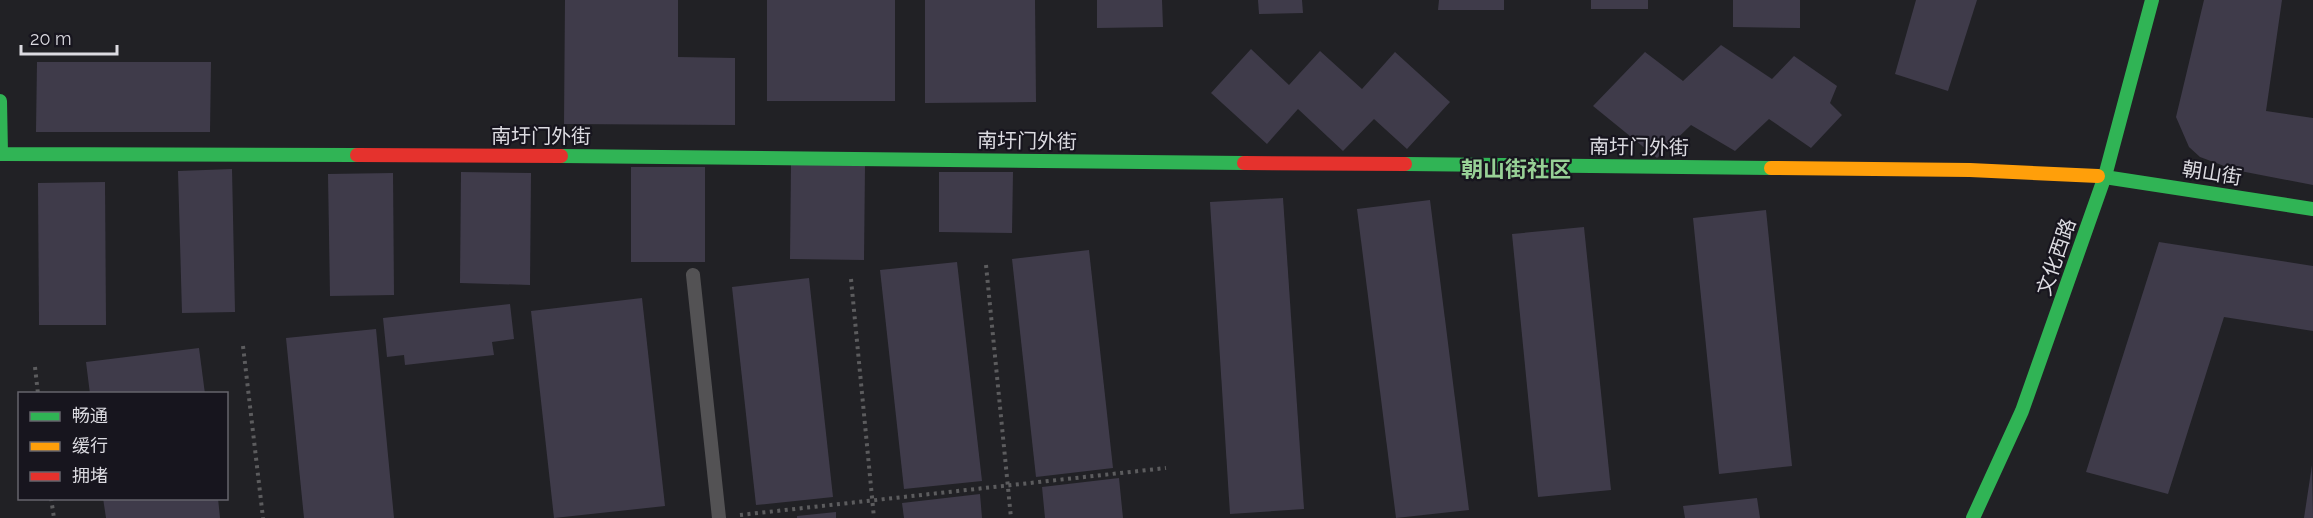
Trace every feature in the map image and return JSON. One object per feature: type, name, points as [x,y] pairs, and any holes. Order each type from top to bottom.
[{"type":"street","name":"文化西路","points":[[1973,518],[2022,411],[2105,176],[2152,0]]},
{"type":"street","name":"南圩门外街","points":[[0,101],[2,154],[593,156],[1970,170],[2057,172],[2105,176]]},
{"type":"street","name":"朝山街","points":[[2105,176],[2313,209]]},
{"type":"lane","points":[[693,275],[719,518]]},
{"type":"path","points":[[987,265],[1011,518]]},
{"type":"path","points":[[851,279],[874,518]]},
{"type":"path","points":[[243,346],[263,518]]},
{"type":"path","points":[[35,367],[39,392]]},
{"type":"path","points":[[719,518],[1166,468]]},
{"type":"path","points":[[51,500],[54,518]]},
{"type":"building","points":[[565,0],[678,0],[678,57],[735,58],[735,125],[564,124]]},
{"type":"building","points":[[767,0],[895,0],[895,101],[767,101]]},
{"type":"building","points":[[925,0],[1035,0],[1036,102],[925,103]]},
{"type":"building","points":[[1097,0],[1162,0],[1163,27],[1097,28]]},
{"type":"building","points":[[1258,0],[1302,0],[1303,13],[1259,14]]},
{"type":"building","points":[[1439,0],[1504,0],[1504,10],[1438,10]]},
{"type":"building","points":[[1591,0],[1648,0],[1648,9],[1591,9]]},
{"type":"building","points":[[1733,0],[1800,0],[1800,28],[1733,27]]},
{"type":"building","points":[[1916,0],[1977,0],[1948,91],[1895,74]]},
{"type":"building","points":[[2204,0],[2282,0],[2266,111],[2313,118],[2313,185],[2235,170],[2200,157],[2189,147],[2176,117]]},
{"type":"building","points":[[1721,45],[1772,79],[1794,56],[1837,86],[1830,103],[1842,115],[1811,148],[1769,119],[1735,151],[1691,125],[1657,158],[1593,106],[1645,52],[1683,81]]},
{"type":"building","points":[[1251,49],[1289,85],[1320,51],[1362,89],[1395,52],[1450,102],[1407,149],[1374,119],[1343,151],[1298,109],[1267,144],[1211,93]]},
{"type":"building","points":[[37,62],[211,62],[210,132],[36,132]]},
{"type":"building","points":[[791,165],[865,165],[864,260],[790,259]]},
{"type":"building","points":[[631,167],[705,167],[705,262],[631,262]]},
{"type":"building","points":[[232,169],[235,312],[182,313],[178,171]]},
{"type":"building","points":[[461,172],[531,173],[530,285],[460,283]]},
{"type":"building","points":[[939,172],[1013,172],[1012,233],[939,232]]},
{"type":"building","points":[[393,173],[394,295],[330,296],[328,174]]},
{"type":"building","points":[[105,182],[106,325],[39,325],[38,183]]},
{"type":"building","points":[[1283,198],[1304,509],[1230,514],[1210,202]]},
{"type":"building","points":[[1430,200],[1469,510],[1396,518],[1357,209]]},
{"type":"building","points":[[1766,210],[1792,466],[1719,474],[1693,218]]},
{"type":"building","points":[[1584,227],[1611,490],[1538,497],[1512,234]]},
{"type":"building","points":[[2159,242],[2313,266],[2313,331],[2224,317],[2168,494],[2086,472]]},
{"type":"building","points":[[1089,250],[1113,468],[1036,477],[1012,259]]},
{"type":"building","points":[[957,262],[982,481],[904,489],[880,270]]},
{"type":"building","points":[[809,278],[833,497],[756,505],[732,287]]},
{"type":"building","points":[[642,298],[665,506],[554,518],[531,311]]},
{"type":"building","points":[[510,304],[514,339],[492,342],[494,355],[405,365],[404,355],[387,357],[383,318]]},
{"type":"building","points":[[376,329],[394,518],[304,518],[286,338]]},
{"type":"building","points":[[199,348],[205,392],[90,392],[86,362]]},
{"type":"building","points":[[2312,465],[2313,518],[2304,518]]},
{"type":"building","points":[[1119,478],[1123,518],[1045,518],[1042,487]]},
{"type":"building","points":[[980,494],[982,518],[904,518],[902,503]]},
{"type":"building","points":[[1757,498],[1760,518],[1685,518],[1683,506]]},
{"type":"building","points":[[103,500],[218,500],[220,518],[106,518]]},
{"type":"building","points":[[836,512],[836,518],[797,518],[797,516]]},
{"type":"traffic: fast","points":[[1973,518],[2022,411],[2105,176],[2152,0]]},
{"type":"traffic: fast","points":[[0,101],[1,154],[357,155]]},
{"type":"traffic: fast","points":[[561,156],[1244,163]]},
{"type":"traffic: fast","points":[[1405,164],[1771,168]]},
{"type":"traffic: fast","points":[[2098,176],[2313,209]]},
{"type":"traffic: slow","points":[[1771,168],[1970,170],[2098,176]]},
{"type":"traffic: jam","points":[[357,155],[561,156]]},
{"type":"traffic: jam","points":[[1244,163],[1405,164]]},
{"type":"district","name":"朝山街社区","points":[[1516,169]]}]
